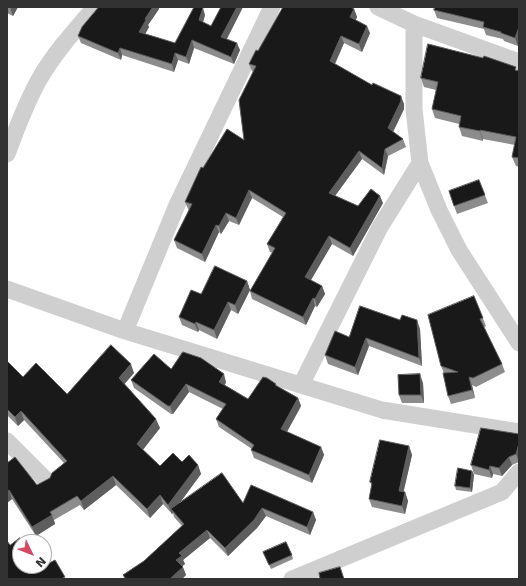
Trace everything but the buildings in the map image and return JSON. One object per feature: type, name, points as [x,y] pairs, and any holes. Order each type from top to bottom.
[{"type":"street","points":[[7,154],[22,115],[41,77],[67,40],[95,7]]},
{"type":"street","points":[[125,331],[177,205],[272,7]]},
{"type":"street","points":[[378,7],[414,24],[519,62]]},
{"type":"street","points":[[414,24],[414,109],[420,163],[439,210],[459,250],[519,343]]},
{"type":"street","points":[[301,385],[380,228],[420,163]]},
{"type":"street","points":[[7,289],[125,331],[382,410],[519,432]]},
{"type":"street","points":[[7,441],[46,480]]},
{"type":"street","points":[[292,579],[502,492],[519,472]]}]
